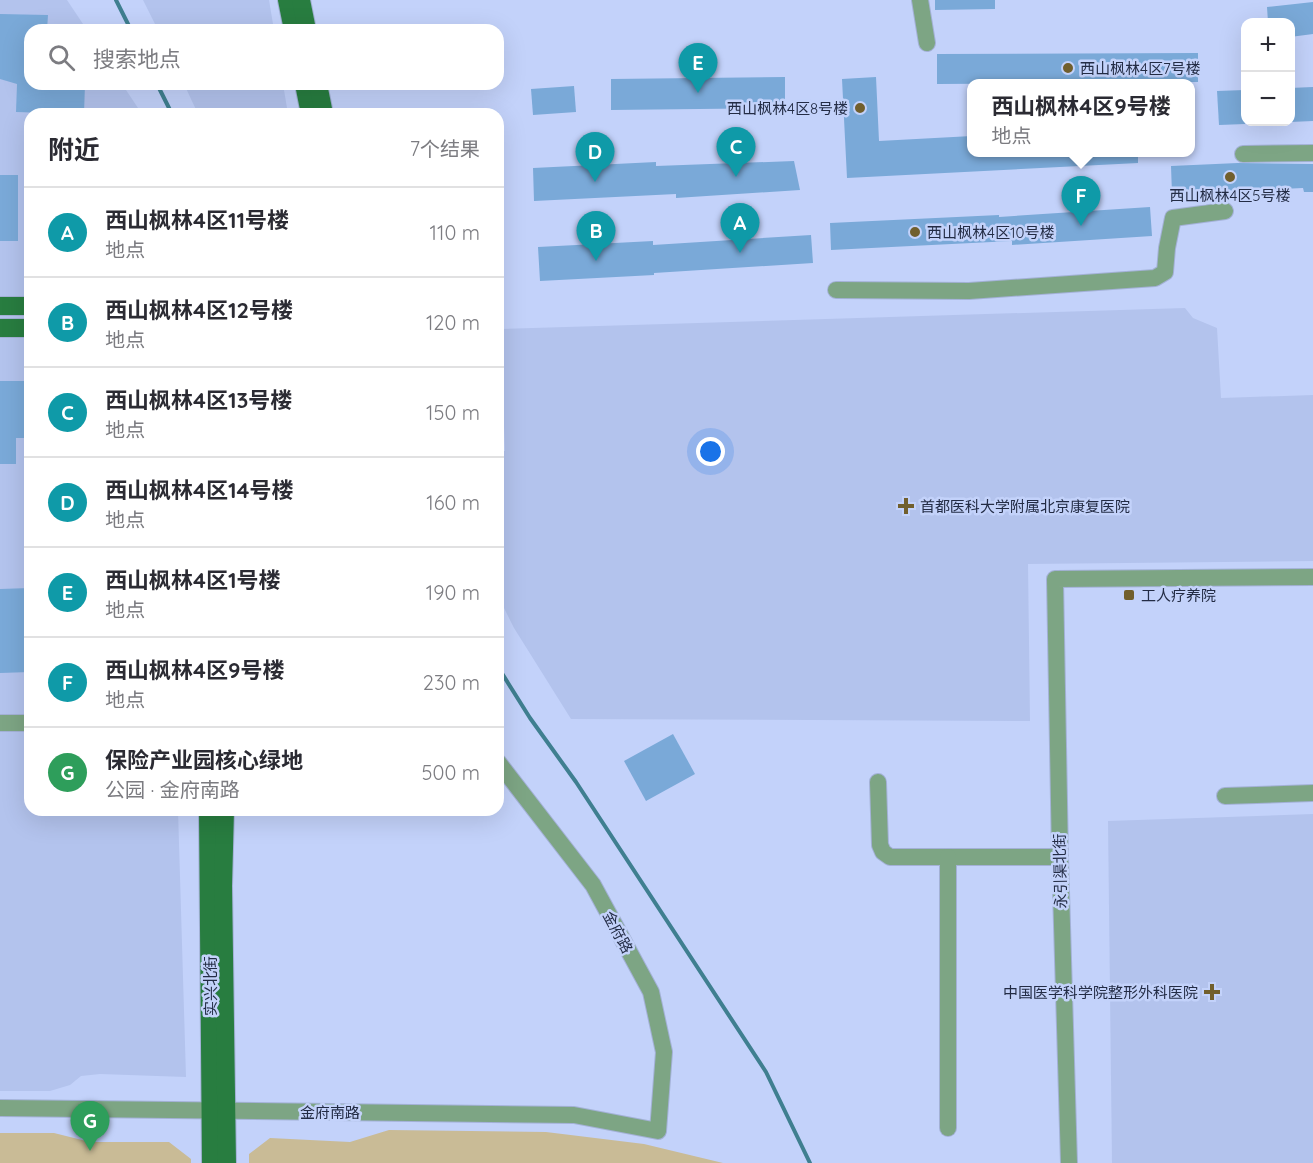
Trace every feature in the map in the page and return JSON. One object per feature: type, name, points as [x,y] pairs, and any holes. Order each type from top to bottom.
[{"type":"main road","points":[[287,0],[292,24]]},
{"type":"main road","points":[[301,0],[306,24]]},
{"type":"main road","points":[[305,90],[309,108]]},
{"type":"main road","points":[[319,90],[323,108]]},
{"type":"main road","points":[[0,306],[24,306]]},
{"type":"main road","points":[[0,328],[24,328]]},
{"type":"main road","name":"实兴北街","points":[[208,816],[219,1110],[227,1163]]},
{"type":"main road","name":"实兴北街","points":[[211,1163],[219,1110],[225,816]]},
{"type":"street","points":[[920,0],[927,43]]},
{"type":"street","points":[[1243,154],[1313,153]]},
{"type":"street","points":[[836,290],[969,291],[1155,278],[1165,272],[1173,218],[1225,211]]},
{"type":"street","name":"永引渠北街","points":[[1069,1163],[1055,579],[1313,577]]},
{"type":"street","points":[[0,723],[24,723]]},
{"type":"street","name":"金府路","points":[[504,770],[593,885],[651,992],[664,1052],[658,1131]]},
{"type":"street","points":[[878,782],[880,845],[883,852],[890,857],[1060,857]]},
{"type":"street","points":[[1225,796],[1313,793]]},
{"type":"street","points":[[948,857],[948,1128]]},
{"type":"street","name":"金府南路","points":[[0,1108],[574,1115],[658,1131]]},
{"type":"shaded area","points":[[0,0],[67,0],[83,24],[24,24],[24,90],[126,90],[138,108],[24,108],[24,816],[178,816],[186,1077],[100,1074],[81,1076],[70,1085],[50,1091],[0,1091]]},
{"type":"shaded area","points":[[143,0],[269,0],[273,24],[155,24]]},
{"type":"shaded area","points":[[187,90],[284,90],[287,108],[195,108]]},
{"type":"shaded area","name":"首都医科大学附属北京康复医院","points":[[1185,308],[1193,318],[1217,328],[1221,398],[1313,395],[1313,561],[1028,564],[1030,721],[571,719],[504,608],[504,329]]},
{"type":"shaded area","name":"中国医学科学院整形外科医院","points":[[1313,814],[1313,1163],[1112,1163],[1108,821]]},
{"type":"shaded area","points":[[389,1130],[546,1132],[644,1144],[723,1163],[249,1163],[249,1154],[270,1138],[350,1142]]},
{"type":"shaded area","points":[[0,1133],[54,1133],[90,1142],[169,1142],[191,1159],[191,1163],[0,1163]]},
{"type":"building","points":[[935,0],[995,0],[995,9],[935,10]]},
{"type":"building","points":[[1313,2],[1313,34],[1295,36],[1295,18],[1268,18],[1267,7]]},
{"type":"building","points":[[0,14],[48,15],[47,24],[24,24],[24,90],[85,90],[84,108],[24,108],[24,112],[16,112],[17,84],[0,79]]},
{"type":"building","name":"西山枫林4区7号楼","points":[[1198,53],[1198,82],[1195,82],[1195,79],[967,79],[967,84],[937,84],[937,54]]},
{"type":"building","points":[[785,77],[785,108],[611,110],[611,79]]},
{"type":"building","name":"西山枫林4区8号楼","points":[[876,77],[879,141],[967,136],[967,157],[1138,157],[1138,163],[847,178],[842,79]]},
{"type":"building","points":[[574,86],[576,112],[533,115],[531,89]]},
{"type":"building","points":[[1313,87],[1313,121],[1295,122],[1295,88]]},
{"type":"building","points":[[1241,90],[1241,124],[1219,125],[1217,91]]},
{"type":"building","points":[[794,161],[800,190],[676,198],[676,194],[534,201],[533,168],[656,162],[656,166]]},
{"type":"building","name":"西山枫林4区5号楼","points":[[1238,163],[1313,164],[1313,192],[1304,192],[1303,188],[1172,194],[1171,166]]},
{"type":"building","points":[[0,175],[18,175],[18,241],[0,241]]},
{"type":"building","points":[[1150,207],[1152,236],[1012,245],[1012,241],[831,250],[830,223],[999,215],[999,217]]},
{"type":"building","points":[[811,235],[813,263],[540,281],[538,247],[653,241],[653,245]]},
{"type":"building","points":[[0,381],[24,381],[24,438],[16,438],[16,464],[0,464]]},
{"type":"building","points":[[24,588],[24,672],[0,673],[0,589]]},
{"type":"building","points":[[673,734],[695,774],[646,801],[624,761]]},
{"type":"waterway","points":[[116,0],[128,24]]},
{"type":"waterway","points":[[160,90],[169,108]]},
{"type":"waterway","points":[[504,677],[766,1072],[810,1163]]},
{"type":"place","name":"西山枫林4区7号楼","points":[[1068,68]]},
{"type":"place","name":"西山枫林4区1号楼","points":[[698,93]]},
{"type":"place","name":"西山枫林4区8号楼","points":[[860,108]]},
{"type":"place","name":"西山枫林4区13号楼","points":[[736,177]]},
{"type":"place","name":"西山枫林4区5号楼","points":[[1230,177]]},
{"type":"place","name":"西山枫林4区14号楼","points":[[595,182]]},
{"type":"place","name":"西山枫林4区9号楼","points":[[1081,226]]},
{"type":"place","name":"西山枫林4区10号楼","points":[[915,232]]},
{"type":"place","name":"西山枫林4区11号楼","points":[[740,253]]},
{"type":"place","name":"西山枫林4区12号楼","points":[[596,261]]},
{"type":"place","name":"首都医科大学附属北京康复医院","points":[[906,506]]},
{"type":"place","name":"工人疗养院","points":[[1129,595]]},
{"type":"place","name":"中国医学科学院整形外科医院","points":[[1212,992]]},
{"type":"place","name":"保险产业园核心绿地","points":[[90,1151]]}]
